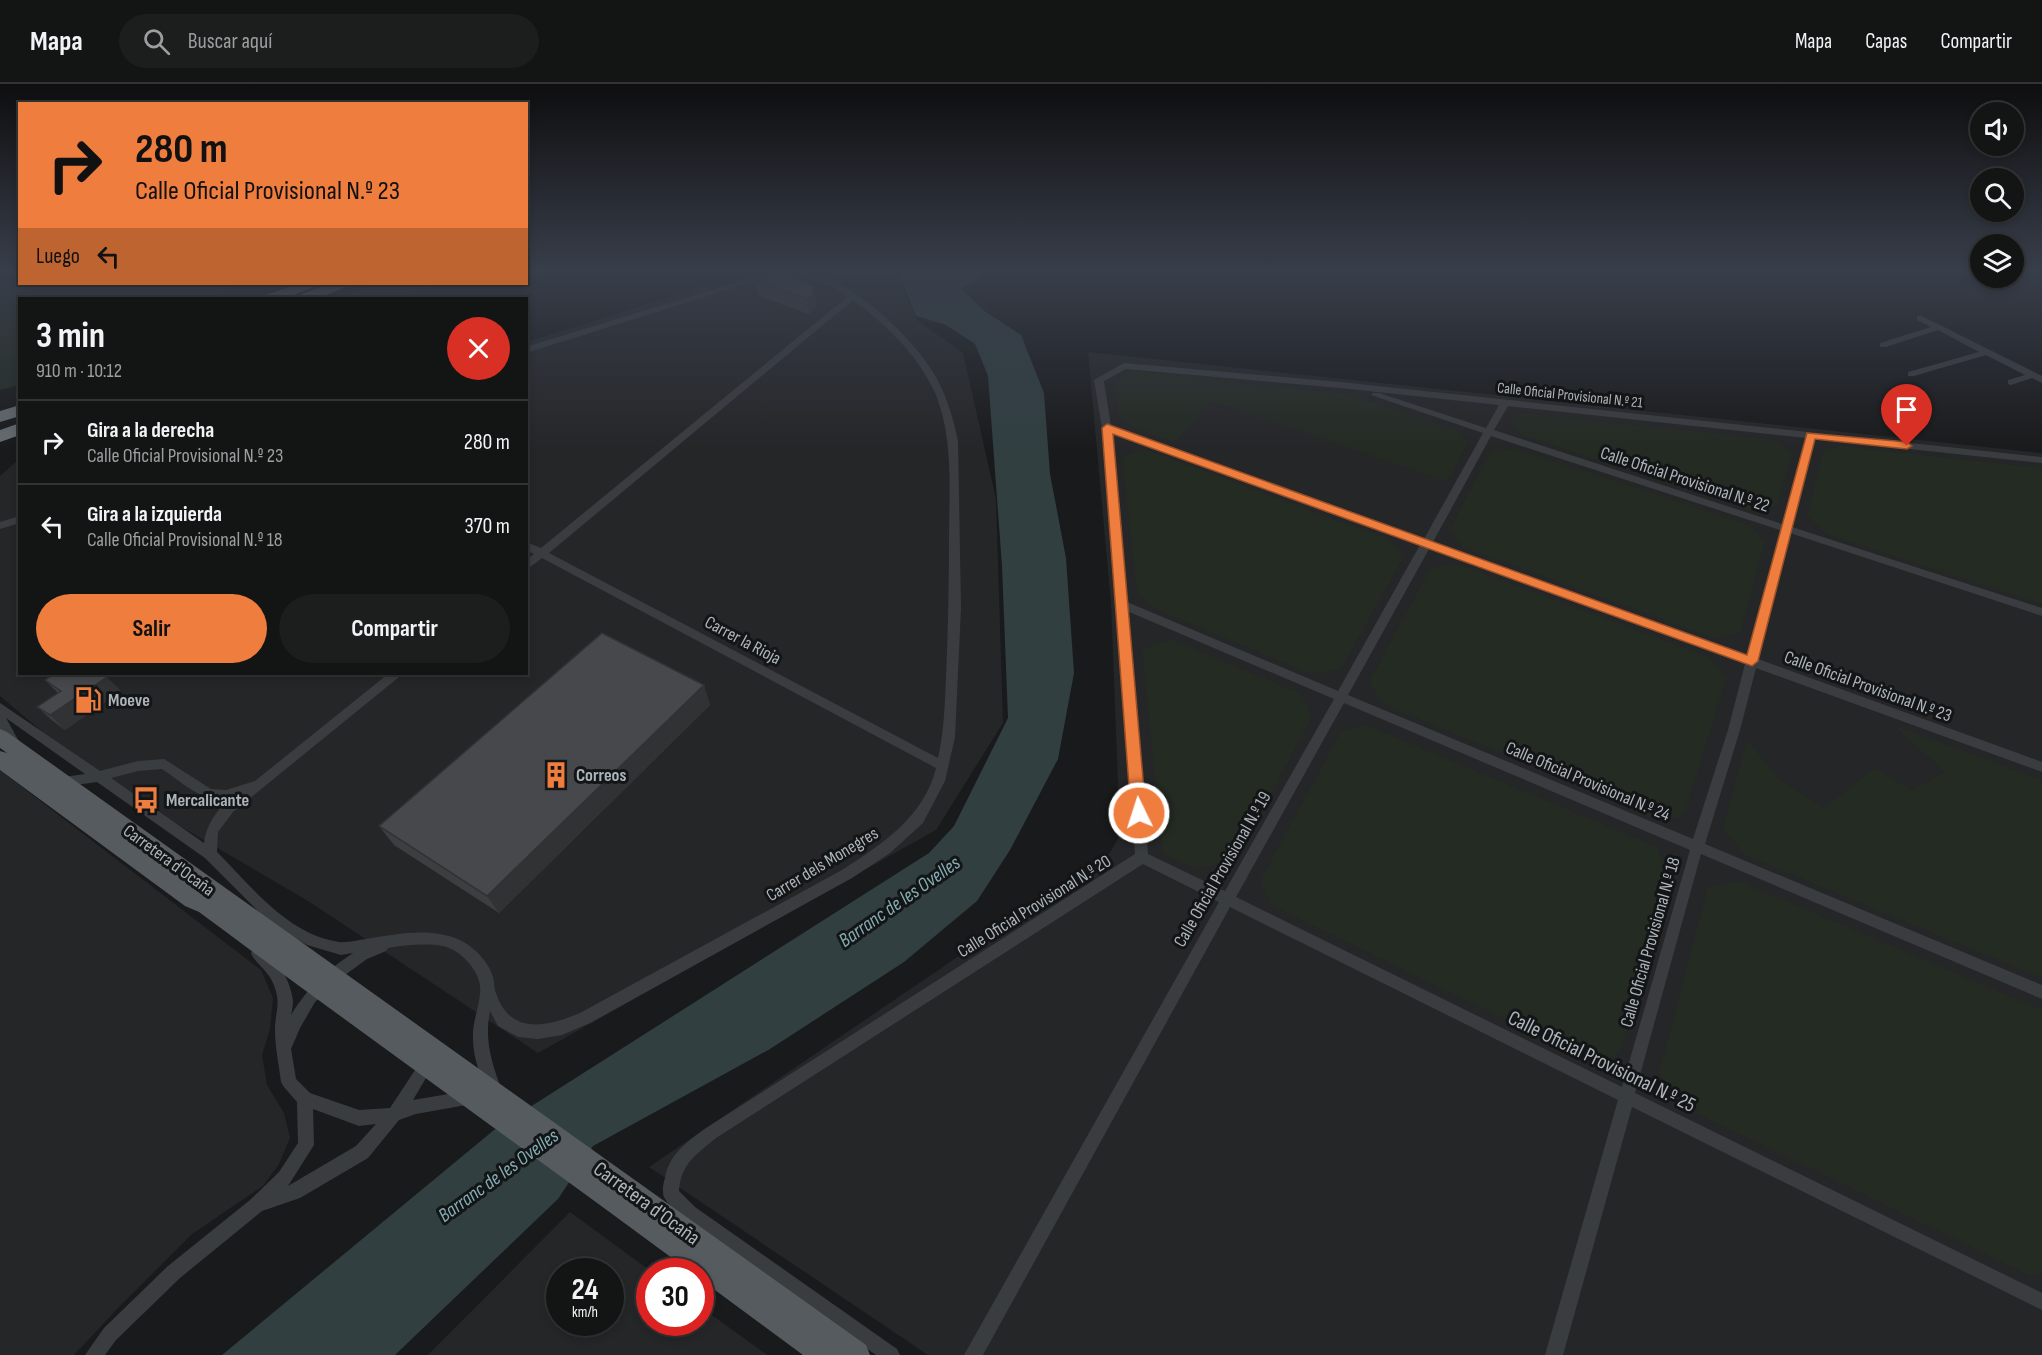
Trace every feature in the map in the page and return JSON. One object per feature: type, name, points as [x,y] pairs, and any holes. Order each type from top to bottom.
[{"type":"highway","points":[[0,408],[18,402]]},
{"type":"highway","points":[[0,417],[18,411]]},
{"type":"highway","points":[[0,436],[18,429]]},
{"type":"main road","name":"Carretera d'Ocaña","points":[[0,737],[9,755],[193,899],[207,905],[325,981],[484,1099],[856,1355]]},
{"type":"main road","name":"Carretera d'Ocaña","points":[[9,755],[61,782],[284,937],[325,981]]},
{"type":"main road","name":"Carretera d'Ocaña","points":[[592,1173],[827,1355]]},
{"type":"street","points":[[528,349],[586,331]]},
{"type":"street","points":[[528,564],[810,331]]},
{"type":"street","name":"Carrer dels Monegres","points":[[402,939],[445,940],[462,948],[476,961],[486,977],[488,992],[503,1021],[518,1030],[538,1032],[562,1028],[585,1018],[847,874],[885,849],[918,819],[939,781],[949,736],[955,608],[953,441],[951,423],[937,388],[916,356],[893,331]]},
{"type":"street","points":[[1883,345],[1926,331]]},
{"type":"street","points":[[1947,331],[2042,380]]},
{"type":"street","points":[[1911,374],[1988,352]]},
{"type":"street","name":"Calle Oficial Provisional N.º 21","points":[[1107,428],[1099,380],[1124,366],[1353,387],[2042,460]]},
{"type":"street","points":[[2011,382],[2032,375]]},
{"type":"street","name":"Calle Oficial Provisional N.º 22","points":[[1353,387],[2042,612]]},
{"type":"street","name":"Calle Oficial Provisional N.º 19","points":[[973,1355],[1505,403]]},
{"type":"street","points":[[1107,428],[1142,857]]},
{"type":"street","name":"Calle Oficial Provisional N.º 23","points":[[1107,428],[2042,767]]},
{"type":"street","name":"Calle Oficial Provisional N.º 18","points":[[1554,1355],[1697,847],[1734,730],[1808,452],[1810,435]]},
{"type":"street","points":[[0,526],[18,520]]},
{"type":"street","name":"Carrer la Rioja","points":[[528,546],[942,766]]},
{"type":"street","name":"Calle Oficial Provisional N.º 24","points":[[1120,604],[2042,992]]},
{"type":"street","name":"Carretera d'Ocaña","points":[[210,854],[212,831],[228,808],[394,675]]},
{"type":"street","name":"Carretera d'Ocaña","points":[[0,708],[96,777],[210,854],[284,937],[307,939],[341,949],[402,939]]},
{"type":"street","name":"Carretera d'Ocaña","points":[[0,719],[9,755]]},
{"type":"street","points":[[61,782],[96,777],[138,766],[164,764],[209,794],[226,795],[259,785]]},
{"type":"street","name":"Calle Oficial Provisional N.º 25","points":[[1142,857],[2042,1302]]},
{"type":"street","name":"Calle Oficial Provisional N.º 20","points":[[671,1176],[679,1160],[711,1133],[1142,857]]},
{"type":"street","name":"Carretera d'Ocaña","points":[[193,899],[199,911],[264,957],[279,979],[286,1002],[282,1028],[289,1082],[305,1099]]},
{"type":"street","points":[[284,937],[341,949]]},
{"type":"street","points":[[284,1049],[294,1024],[310,997],[325,981],[362,955],[402,939]]},
{"type":"street","points":[[94,1355],[110,1334],[174,1272],[256,1206],[285,1178],[306,1145],[305,1099],[359,1118],[394,1115],[416,1106],[484,1099],[479,1021],[488,992]]},
{"type":"street","points":[[256,1206],[294,1192],[362,1152],[394,1115],[427,1056]]},
{"type":"street","name":"Carretera d'Ocaña","points":[[671,1176],[671,1194],[689,1213],[891,1355]]},
{"type":"shaded area","points":[[0,331],[18,331],[18,385],[0,390]]},
{"type":"shaded area","points":[[561,331],[933,331],[963,353],[996,499],[1003,723],[936,830],[538,1053],[308,901],[96,777],[0,696],[0,476],[18,460],[18,675],[528,675],[528,342]]},
{"type":"shaded area","points":[[1088,352],[2042,453],[2042,1355],[928,1355],[649,1167],[1110,853],[1120,835],[1111,603]]},
{"type":"shaded area","points":[[1132,370],[1347,394],[1457,430],[1468,443],[1447,481],[1211,401],[1175,443],[1131,426],[1118,414],[1115,380]]},
{"type":"shaded area","points":[[1515,412],[1775,440],[1792,453],[1777,506],[1754,511],[1521,435],[1510,420]]},
{"type":"shaded area","points":[[1840,446],[2042,468],[2042,604],[1826,534],[1807,516],[1823,452]]},
{"type":"shaded area","points":[[1514,448],[1751,526],[1765,542],[1740,633],[1714,638],[1463,547],[1450,529],[1491,452]]},
{"type":"shaded area","points":[[1144,449],[1390,540],[1403,558],[1340,670],[1311,674],[1153,608],[1137,591],[1122,458]]},
{"type":"shaded area","points":[[1455,563],[1709,657],[1726,679],[1687,806],[1680,817],[1660,819],[1383,704],[1369,682],[1430,569]]},
{"type":"shaded area","points":[[1170,639],[1301,694],[1312,717],[1234,860],[1197,869],[1163,854],[1142,649]]},
{"type":"shaded area","points":[[1366,725],[1657,847],[1664,862],[1667,877],[1622,1048],[1612,1057],[1594,1063],[1272,905],[1260,881],[1342,730]]},
{"type":"shaded area","points":[[1893,725],[2042,780],[2042,978],[1745,855],[1723,829],[1747,740],[1780,780],[1824,808],[1875,768],[1912,790],[1945,772]]},
{"type":"shaded area","points":[[0,770],[261,970],[273,998],[270,1029],[262,1055],[267,1085],[284,1113],[290,1138],[279,1164],[263,1186],[192,1234],[74,1355],[0,1355]]},
{"type":"shaded area","points":[[1739,881],[2042,1010],[2042,1272],[2031,1276],[1682,1106],[1659,1073],[1708,887]]},
{"type":"shaded area","points":[[570,1212],[636,1260],[636,1336],[714,1336],[714,1316],[767,1355],[428,1355]]},
{"type":"water","name":"Barranc de les Ovelles","points":[[956,331],[1015,331],[1021,335],[1044,393],[1050,474],[1066,558],[1074,673],[1058,759],[1010,850],[977,901],[904,962],[770,1049],[593,1146],[558,1199],[395,1355],[222,1355],[494,1130],[929,853],[954,826],[1008,718],[1002,566],[988,376],[975,344]]},
{"type":"building","name":"Correos","points":[[602,633],[704,685],[487,896],[379,826]]},
{"type":"building","points":[[52,675],[104,675],[107,677],[50,715],[37,707],[61,691],[45,680]]},
{"type":"place","name":"Moeve","points":[[88,700]]},
{"type":"place","name":"Correos","points":[[556,775]]},
{"type":"place","name":"Mercalicante","points":[[146,800]]},
{"type":"route","points":[[1139,813],[1107,428],[1752,661],[1780,549],[1808,452],[1810,435],[1907,446]]}]
